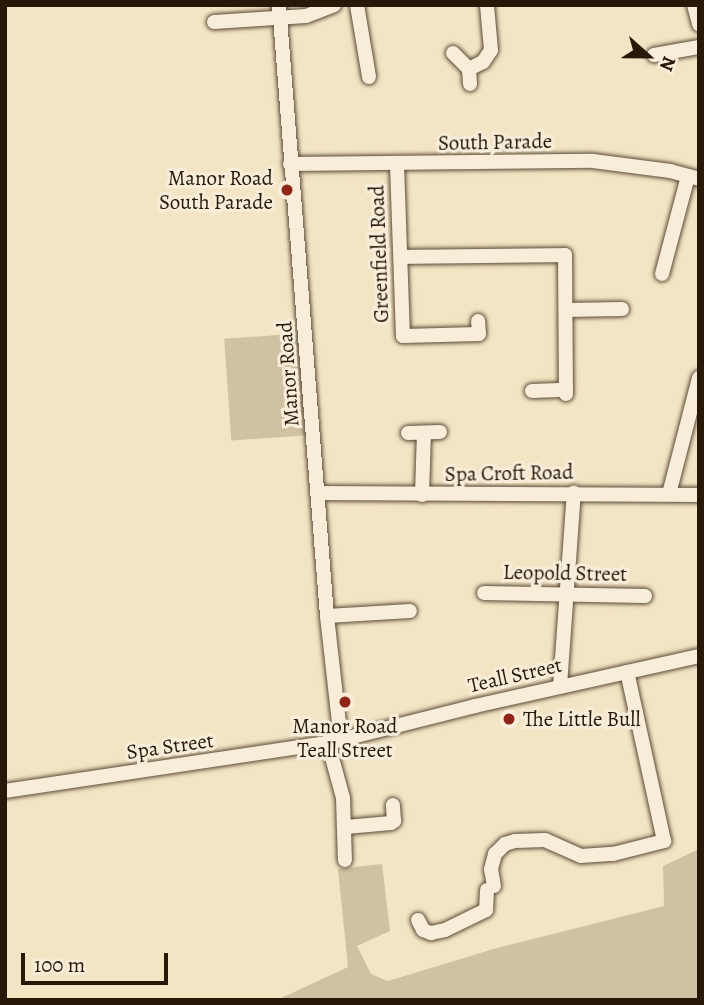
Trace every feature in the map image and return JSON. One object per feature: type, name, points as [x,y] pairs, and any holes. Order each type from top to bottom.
[{"type":"street","points":[[214,22],[279,12],[319,13],[334,5]]},
{"type":"street","points":[[357,5],[370,78]]},
{"type":"street","points":[[453,53],[469,77],[483,62],[491,50],[487,5]]},
{"type":"street","name":"Manor Road","points":[[279,12],[319,493],[335,742],[346,827],[343,832],[345,860]]},
{"type":"street","points":[[654,55],[699,47]]},
{"type":"street","name":"South Parade","points":[[290,164],[593,161],[693,177]]},
{"type":"street","name":"Greenfield Road","points":[[397,165],[403,336],[479,334],[478,321]]},
{"type":"street","points":[[662,274],[693,177]]},
{"type":"street","points":[[401,257],[565,255],[566,392],[532,391]]},
{"type":"street","points":[[566,310],[622,309]]},
{"type":"street","points":[[669,494],[699,378]]},
{"type":"street","points":[[408,433],[440,432]]},
{"type":"street","points":[[422,495],[424,433]]},
{"type":"street","name":"Spa Croft Road","points":[[319,493],[699,495]]},
{"type":"street","points":[[560,686],[574,493]]},
{"type":"street","name":"Leopold Street","points":[[484,593],[645,596]]},
{"type":"street","points":[[327,616],[410,611]]},
{"type":"street","name":"Teall Street","points":[[335,742],[560,686],[699,656]]},
{"type":"street","points":[[418,920],[423,930],[431,933],[445,930],[486,910],[492,889],[491,869],[495,854],[505,844],[545,840],[581,856],[624,852],[664,841],[647,782],[627,672]]},
{"type":"street","name":"Spa Street","points":[[5,791],[23,791],[335,742]]},
{"type":"street","points":[[346,827],[399,824],[393,805]]},
{"type":"shaded area","points":[[306,333],[313,435],[231,440],[224,339]]},
{"type":"shaded area","points":[[699,849],[699,1000],[277,1000],[348,967],[338,869],[382,864],[390,931],[357,946],[371,974],[388,981],[497,948],[664,906],[663,866]]},
{"type":"place","name":"Manor Road South Parade","points":[[287,190]]},
{"type":"place","name":"Manor Road Teall Street","points":[[345,702]]},
{"type":"place","name":"The Little Bull","points":[[509,719]]}]
